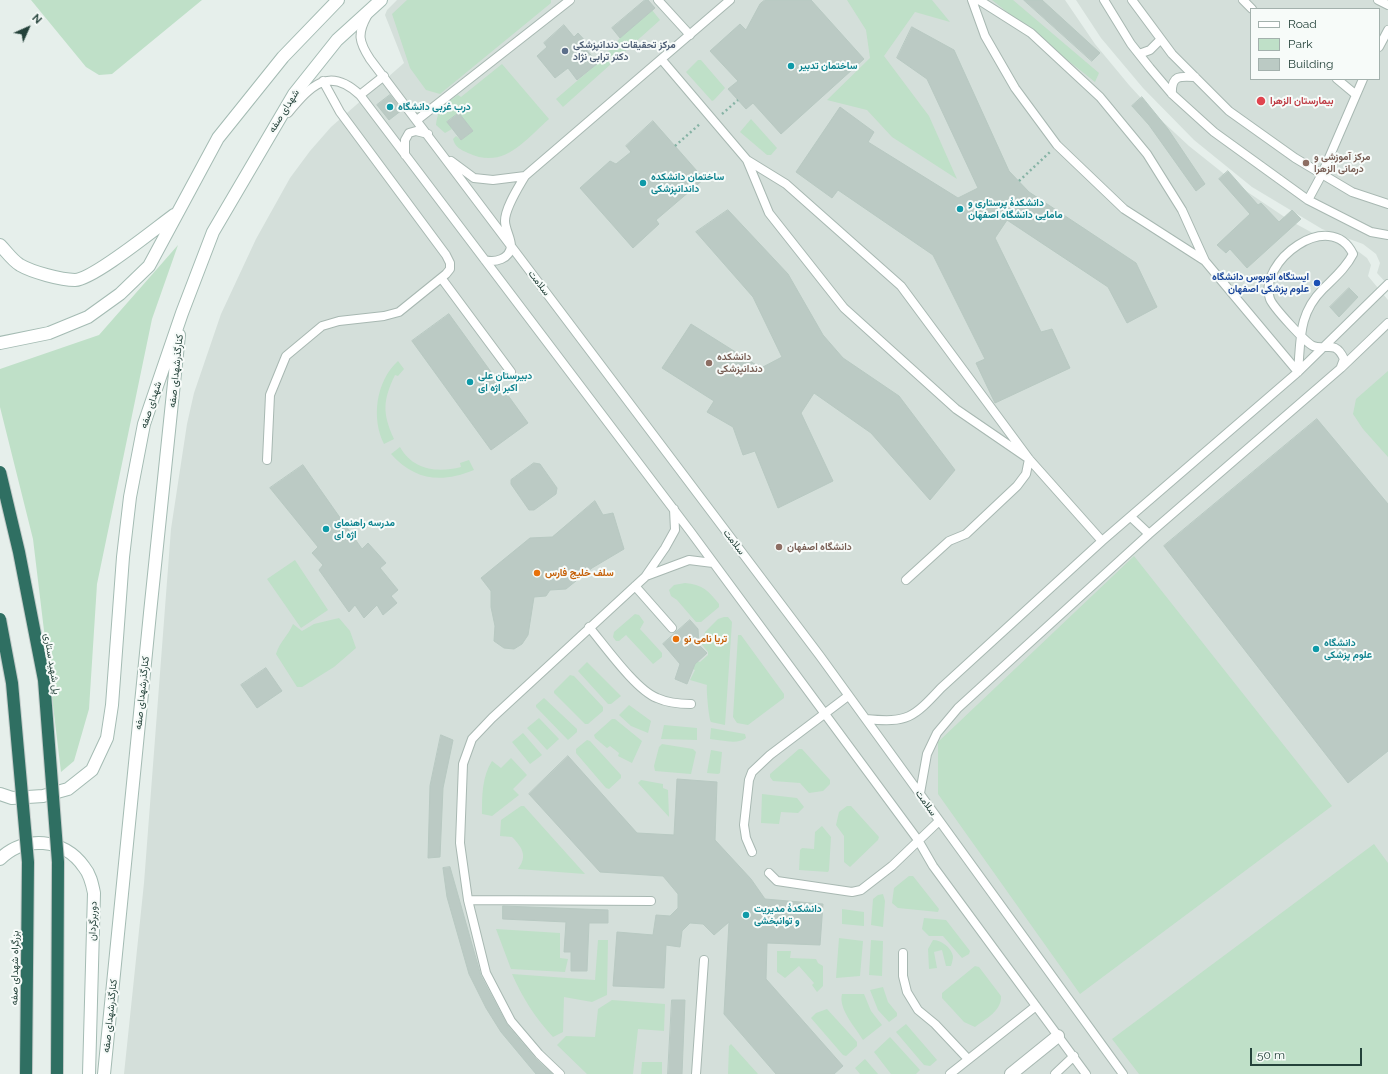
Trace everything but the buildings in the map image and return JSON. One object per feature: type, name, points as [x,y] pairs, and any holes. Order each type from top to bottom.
[{"type":"highway","name":"پل شهید ستاری","points":[[0,472],[19,552],[44,680],[58,862],[57,1074]]},
{"type":"highway","name":"بزرگراه شهدای صفه","points":[[0,619],[12,683],[28,862],[26,1074]]},
{"type":"main road","points":[[0,343],[49,333],[88,317],[120,294],[149,266],[218,138],[283,57],[338,0]]},
{"type":"main road","name":"شهدای صفه","points":[[0,794],[12,798],[43,796],[68,789],[92,770],[107,738],[112,705],[123,557],[130,497],[144,424],[182,313],[213,232],[294,94],[337,40],[381,0]]},
{"type":"main road","points":[[0,246],[20,265],[49,276],[76,280],[93,273],[117,258],[177,213]]},
{"type":"main road","name":"کنارگذرشهدای صفه","points":[[104,1074],[150,606],[182,313]]},
{"type":"main road","name":"دوربرگردان","points":[[0,859],[12,850],[25,844],[38,842],[52,844],[64,849],[76,857],[85,867],[91,879],[94,893],[89,1074]]},
{"type":"main road","points":[[1011,1074],[1058,1036]]},
{"type":"lane","points":[[417,120],[570,0]]},
{"type":"lane","points":[[658,0],[690,35]]},
{"type":"lane","points":[[485,260],[491,262],[502,259],[507,254],[511,246],[505,221],[511,201],[524,176],[662,60],[730,0]]},
{"type":"lane","points":[[972,0],[985,36],[1015,88],[1058,145],[1124,208],[1205,261]]},
{"type":"lane","points":[[980,0],[1031,33],[1100,97],[1151,160],[1182,210],[1205,261],[1298,372]]},
{"type":"lane","points":[[1104,0],[1139,54],[1172,94],[1214,132],[1308,200],[1370,232],[1388,235]]},
{"type":"lane","points":[[1132,0],[1172,54],[1230,111],[1295,158],[1352,192],[1388,204]]},
{"type":"lane","points":[[1243,0],[1251,8]]},
{"type":"lane","points":[[1378,0],[1388,5]]},
{"type":"lane","name":"سلامت","points":[[370,9],[361,27],[360,36],[363,48],[820,656],[1123,1074]]},
{"type":"lane","points":[[1380,45],[1388,30]]},
{"type":"lane","points":[[1139,54],[1150,50],[1161,39]]},
{"type":"lane","points":[[662,60],[747,160],[786,184],[901,286],[1029,459],[1102,541]]},
{"type":"lane","points":[[360,95],[384,76]]},
{"type":"lane","points":[[1172,94],[1172,85],[1176,79],[1181,76],[1195,77]]},
{"type":"lane","points":[[269,136],[309,88],[323,80],[339,81],[350,86],[360,95],[674,509],[918,840],[933,866],[1086,1074]]},
{"type":"lane","points":[[267,460],[270,395],[286,356],[322,326],[339,321],[384,316],[399,312],[442,279],[450,269],[450,263],[446,255],[340,112],[323,80]]},
{"type":"lane","points":[[1338,80],[1355,94]]},
{"type":"lane","points":[[1308,200],[1322,174],[1355,94],[1362,80]]},
{"type":"lane","points":[[405,155],[405,140],[409,133],[416,131],[428,134]]},
{"type":"lane","points":[[444,156],[474,178],[493,180],[524,176]]},
{"type":"lane","points":[[747,160],[769,213],[844,308],[956,410],[1029,459]]},
{"type":"lane","points":[[1298,372],[1301,338],[1302,322],[1305,313],[1316,296],[1349,262],[1353,254],[1349,246],[1339,239],[1326,236],[1306,239],[1287,253],[1271,276],[1269,285],[1270,299],[1301,338],[1314,346],[1335,348],[1341,353],[1344,362],[1341,368]]},
{"type":"lane","points":[[442,279],[511,372]]},
{"type":"lane","points":[[866,719],[890,721],[908,719],[923,708],[941,688],[1102,541],[1298,372],[1388,284]]},
{"type":"lane","points":[[920,793],[927,754],[937,733],[958,708],[1148,534],[1341,368],[1388,323]]},
{"type":"lane","points":[[906,580],[949,541],[966,534],[1012,491],[1026,474],[1029,459]]},
{"type":"lane","points":[[560,1074],[539,1054],[510,1021],[486,973],[468,900],[460,843],[462,764],[472,739],[492,718],[645,577],[666,548],[675,530],[674,509]]},
{"type":"lane","points":[[1131,516],[1148,534]]},
{"type":"lane","points":[[645,577],[689,560],[713,563]]},
{"type":"lane","points":[[635,586],[672,628]]},
{"type":"lane","points":[[589,627],[641,686],[656,698],[672,703],[691,704]]},
{"type":"lane","points":[[752,852],[746,838],[744,825],[749,780],[752,772],[758,764],[848,696]]},
{"type":"lane","points":[[769,873],[777,881],[852,892],[861,890],[892,866],[939,821]]},
{"type":"lane","points":[[468,900],[651,901]]},
{"type":"lane","points":[[903,953],[903,976],[907,992],[918,1010],[935,1024],[968,1059]]},
{"type":"lane","points":[[696,1074],[704,960]]},
{"type":"lane","points":[[950,1074],[1036,1006]]},
{"type":"lane","points":[[1055,1074],[1074,1056]]},
{"type":"path","points":[[676,146],[738,100]]},
{"type":"path","points":[[1019,181],[1058,145]]},
{"type":"shaded area","name":"دانشگاه اصفهان","points":[[397,0],[1065,0],[1095,44],[1129,85],[1161,120],[1189,146],[1243,189],[1289,220],[1318,236],[1359,252],[1367,258],[1371,265],[1368,276],[1388,300],[1388,1074],[124,1074],[144,883],[171,529],[187,424],[194,393],[221,314],[256,239],[290,178],[310,151],[331,127],[404,63],[385,15],[387,10]]},
{"type":"shaded area","name":"بیمارستان الزهرا","points":[[1076,0],[1388,0],[1388,285],[1377,273],[1380,263],[1376,254],[1363,244],[1322,229],[1252,187],[1194,140],[1143,88],[1101,38]]},
{"type":"green space","points":[[31,0],[202,0],[112,74],[99,75],[86,67]]},
{"type":"green space","points":[[407,0],[551,0],[551,3],[440,94],[426,90],[410,68],[392,14]]},
{"type":"green space","points":[[847,0],[932,0],[950,22],[915,12],[884,56],[929,116],[957,179],[892,137],[867,110],[827,100],[870,58],[866,30]]},
{"type":"green space","points":[[992,0],[1013,0],[1099,73],[1095,82]]},
{"type":"green space","points":[[652,10],[660,20],[563,107],[556,99],[598,63],[620,38]]},
{"type":"green space","points":[[698,60],[701,60],[725,88],[712,101],[686,72]]},
{"type":"green space","points":[[502,64],[549,119],[513,151],[503,156],[492,158],[481,157],[468,153],[457,146],[454,142],[453,139],[456,136],[461,140],[473,131],[459,113],[447,121],[452,129],[445,133],[436,125],[438,114],[446,104],[458,95],[461,97]]},
{"type":"green space","points":[[751,119],[777,148],[771,155],[767,155],[740,132]]},
{"type":"green space","points":[[178,245],[152,319],[97,584],[89,709],[74,761],[61,772],[33,539],[0,407],[0,369],[99,335]]},
{"type":"green space","points":[[398,361],[404,369],[398,376],[395,375],[386,399],[387,422],[394,439],[384,444],[378,423],[378,400],[380,389],[385,379]]},
{"type":"green space","points":[[1388,371],[1388,457],[1363,429],[1353,414],[1356,399]]},
{"type":"green space","points":[[400,447],[405,455],[412,461],[426,468],[443,470],[452,469],[461,467],[460,463],[469,460],[474,470],[451,477],[440,478],[419,474],[400,463],[391,454]]},
{"type":"green space","points":[[1134,556],[1332,806],[1080,994],[938,794],[938,742]]},
{"type":"green space","points":[[295,560],[328,610],[301,628],[267,579]]},
{"type":"green space","points":[[685,583],[696,585],[705,589],[719,604],[719,607],[701,622],[696,622],[677,600],[671,596],[669,590],[674,585]]},
{"type":"green space","points":[[635,614],[639,615],[644,622],[640,629],[662,653],[662,657],[653,664],[626,635],[619,641],[616,641],[613,637],[614,632]]},
{"type":"green space","points":[[728,617],[732,622],[725,725],[711,722],[709,716],[707,685],[690,680],[695,670],[681,665],[694,660],[700,662],[708,655],[708,652],[700,642],[704,638],[705,632],[718,619]]},
{"type":"green space","points":[[339,618],[350,631],[356,648],[334,667],[302,687],[297,687],[276,654],[293,624],[302,631],[314,624]]},
{"type":"green space","points":[[738,635],[741,635],[784,694],[784,698],[748,725],[737,723],[733,717]]},
{"type":"green space","points":[[587,662],[621,696],[611,704],[608,704],[578,671]]},
{"type":"green space","points":[[570,675],[574,676],[603,707],[603,711],[588,724],[585,724],[554,693],[554,691]]},
{"type":"green space","points":[[544,698],[577,729],[577,732],[568,740],[536,707],[536,705]]},
{"type":"green space","points":[[629,705],[651,721],[648,733],[631,726],[619,715]]},
{"type":"green space","points":[[539,718],[559,739],[547,750],[527,728]]},
{"type":"green space","points":[[612,719],[615,719],[642,741],[632,763],[618,756],[619,753],[610,746],[607,748],[595,738],[594,735]]},
{"type":"green space","points":[[664,725],[697,728],[697,740],[661,739]]},
{"type":"green space","points":[[711,728],[745,734],[746,738],[734,742],[710,739]]},
{"type":"green space","points":[[523,733],[542,755],[530,764],[512,742]]},
{"type":"green space","points":[[587,740],[590,741],[621,775],[621,778],[609,789],[606,788],[576,753],[576,749]]},
{"type":"green space","points":[[662,744],[693,749],[696,752],[691,774],[655,771],[654,766],[659,747]]},
{"type":"green space","points":[[799,749],[802,749],[830,780],[830,784],[823,791],[809,793],[800,783],[773,781],[770,777],[770,774]]},
{"type":"green space","points":[[711,750],[722,752],[720,773],[718,774],[707,773]]},
{"type":"green space","points":[[511,758],[527,775],[513,789],[519,795],[492,816],[482,814],[484,780],[492,761],[501,768]]},
{"type":"green space","points":[[641,780],[663,784],[663,788],[668,790],[669,817],[638,783]]},
{"type":"green space","points":[[762,794],[797,798],[804,807],[798,813],[781,812],[779,824],[761,823]]},
{"type":"green space","points":[[521,806],[524,806],[585,874],[518,869],[523,860],[519,844],[512,837],[500,836],[501,820]]},
{"type":"green space","points":[[847,806],[851,806],[879,837],[878,840],[850,867],[844,862],[844,836],[836,825],[839,812]]},
{"type":"green space","points":[[822,826],[831,837],[828,872],[799,870],[800,850],[802,848],[814,849],[815,832]]},
{"type":"green space","points":[[1374,844],[1388,863],[1388,1074],[1139,1074],[1112,1039]]},
{"type":"green space","points":[[909,876],[913,876],[939,909],[938,912],[898,908],[892,903],[894,888]]},
{"type":"green space","points":[[883,894],[885,901],[883,927],[871,925],[873,899],[878,895]]},
{"type":"green space","points":[[842,909],[864,912],[864,926],[842,924]]},
{"type":"green space","points":[[924,918],[946,920],[970,951],[969,954],[962,958],[943,936],[929,936],[922,929]]},
{"type":"green space","points":[[496,929],[560,933],[560,958],[568,959],[565,972],[511,969]]},
{"type":"green space","points":[[839,938],[863,941],[860,976],[836,978]]},
{"type":"green space","points":[[598,940],[608,940],[607,995],[592,1002],[564,997],[563,1032],[553,1037],[530,1007],[512,974],[595,980]]},
{"type":"green space","points":[[871,940],[883,941],[882,976],[869,975]]},
{"type":"green space","points":[[933,940],[936,940],[948,947],[953,956],[951,966],[946,966],[942,950],[934,952],[937,968],[929,969],[928,949]]},
{"type":"green space","points":[[777,951],[791,951],[790,958],[816,959],[818,963],[823,966],[823,986],[817,992],[812,985],[814,983],[799,966],[785,978],[777,972]]},
{"type":"green space","points":[[975,966],[979,967],[1001,996],[1001,1001],[996,1010],[988,1018],[975,1027],[964,1022],[942,998],[942,993]]},
{"type":"green space","points":[[883,987],[888,1002],[897,1013],[897,1016],[889,1022],[878,1010],[870,990]]},
{"type":"green space","points":[[842,994],[864,994],[871,1011],[882,1025],[863,1040],[845,1012],[841,1000]]},
{"type":"green space","points":[[612,1000],[665,1004],[664,1031],[638,1029],[633,1074],[587,1074],[557,1045],[566,1036],[595,1037],[598,1009]]},
{"type":"green space","points":[[827,1009],[857,1042],[857,1046],[846,1056],[843,1055],[811,1018],[816,1013]]},
{"type":"green space","points":[[906,1024],[937,1060],[930,1066],[924,1065],[896,1032]]},
{"type":"green space","points":[[890,1037],[920,1070],[916,1074],[891,1074],[874,1052]]},
{"type":"green space","points":[[731,1044],[758,1074],[728,1074],[729,1046]]},
{"type":"green space","points":[[865,1059],[878,1074],[860,1074],[855,1068]]},
{"type":"green space","points":[[642,1062],[662,1062],[662,1074],[641,1074]]},
{"type":"place","name":"مرکز تحقیقات دندانپزشکی دکتر ترابی نژاد","points":[[565,51]]},
{"type":"place","name":"ساختمان تدبیر","points":[[791,66]]},
{"type":"place","name":"بیمارستان الزهرا","points":[[1261,101]]},
{"type":"place","name":"درب غربی دانشگاه","points":[[390,107]]},
{"type":"place","name":"مرکز آموزشی و درمانی الزهرا","points":[[1306,163]]},
{"type":"place","name":"ساختمان دانشکده داندانپزشکی","points":[[643,183]]},
{"type":"place","name":"دانشکدهٔ پرستاری و مامایی دانشگاه اصفهان","points":[[960,209]]},
{"type":"place","name":"ایستگاه اتوبوس دانشگاه علوم پزشکی اصفهان","points":[[1317,283]]},
{"type":"place","name":"دانشکده دندانپزشکی","points":[[709,363]]},
{"type":"place","name":"دبیرستان علی اکبر اژه ای","points":[[470,382]]},
{"type":"place","name":"مدرسه راهنمای اژه ای","points":[[326,529]]},
{"type":"place","name":"دانشگاه اصفهان","points":[[779,547]]},
{"type":"place","name":"سلف خلیج فارس","points":[[537,573]]},
{"type":"place","name":"تریا نامی نو","points":[[676,639]]},
{"type":"place","name":"دانشگاه علوم پزشکی","points":[[1316,649]]},
{"type":"place","name":"دانشکدهٔ مدیریت و توانبخشی","points":[[746,915]]}]
